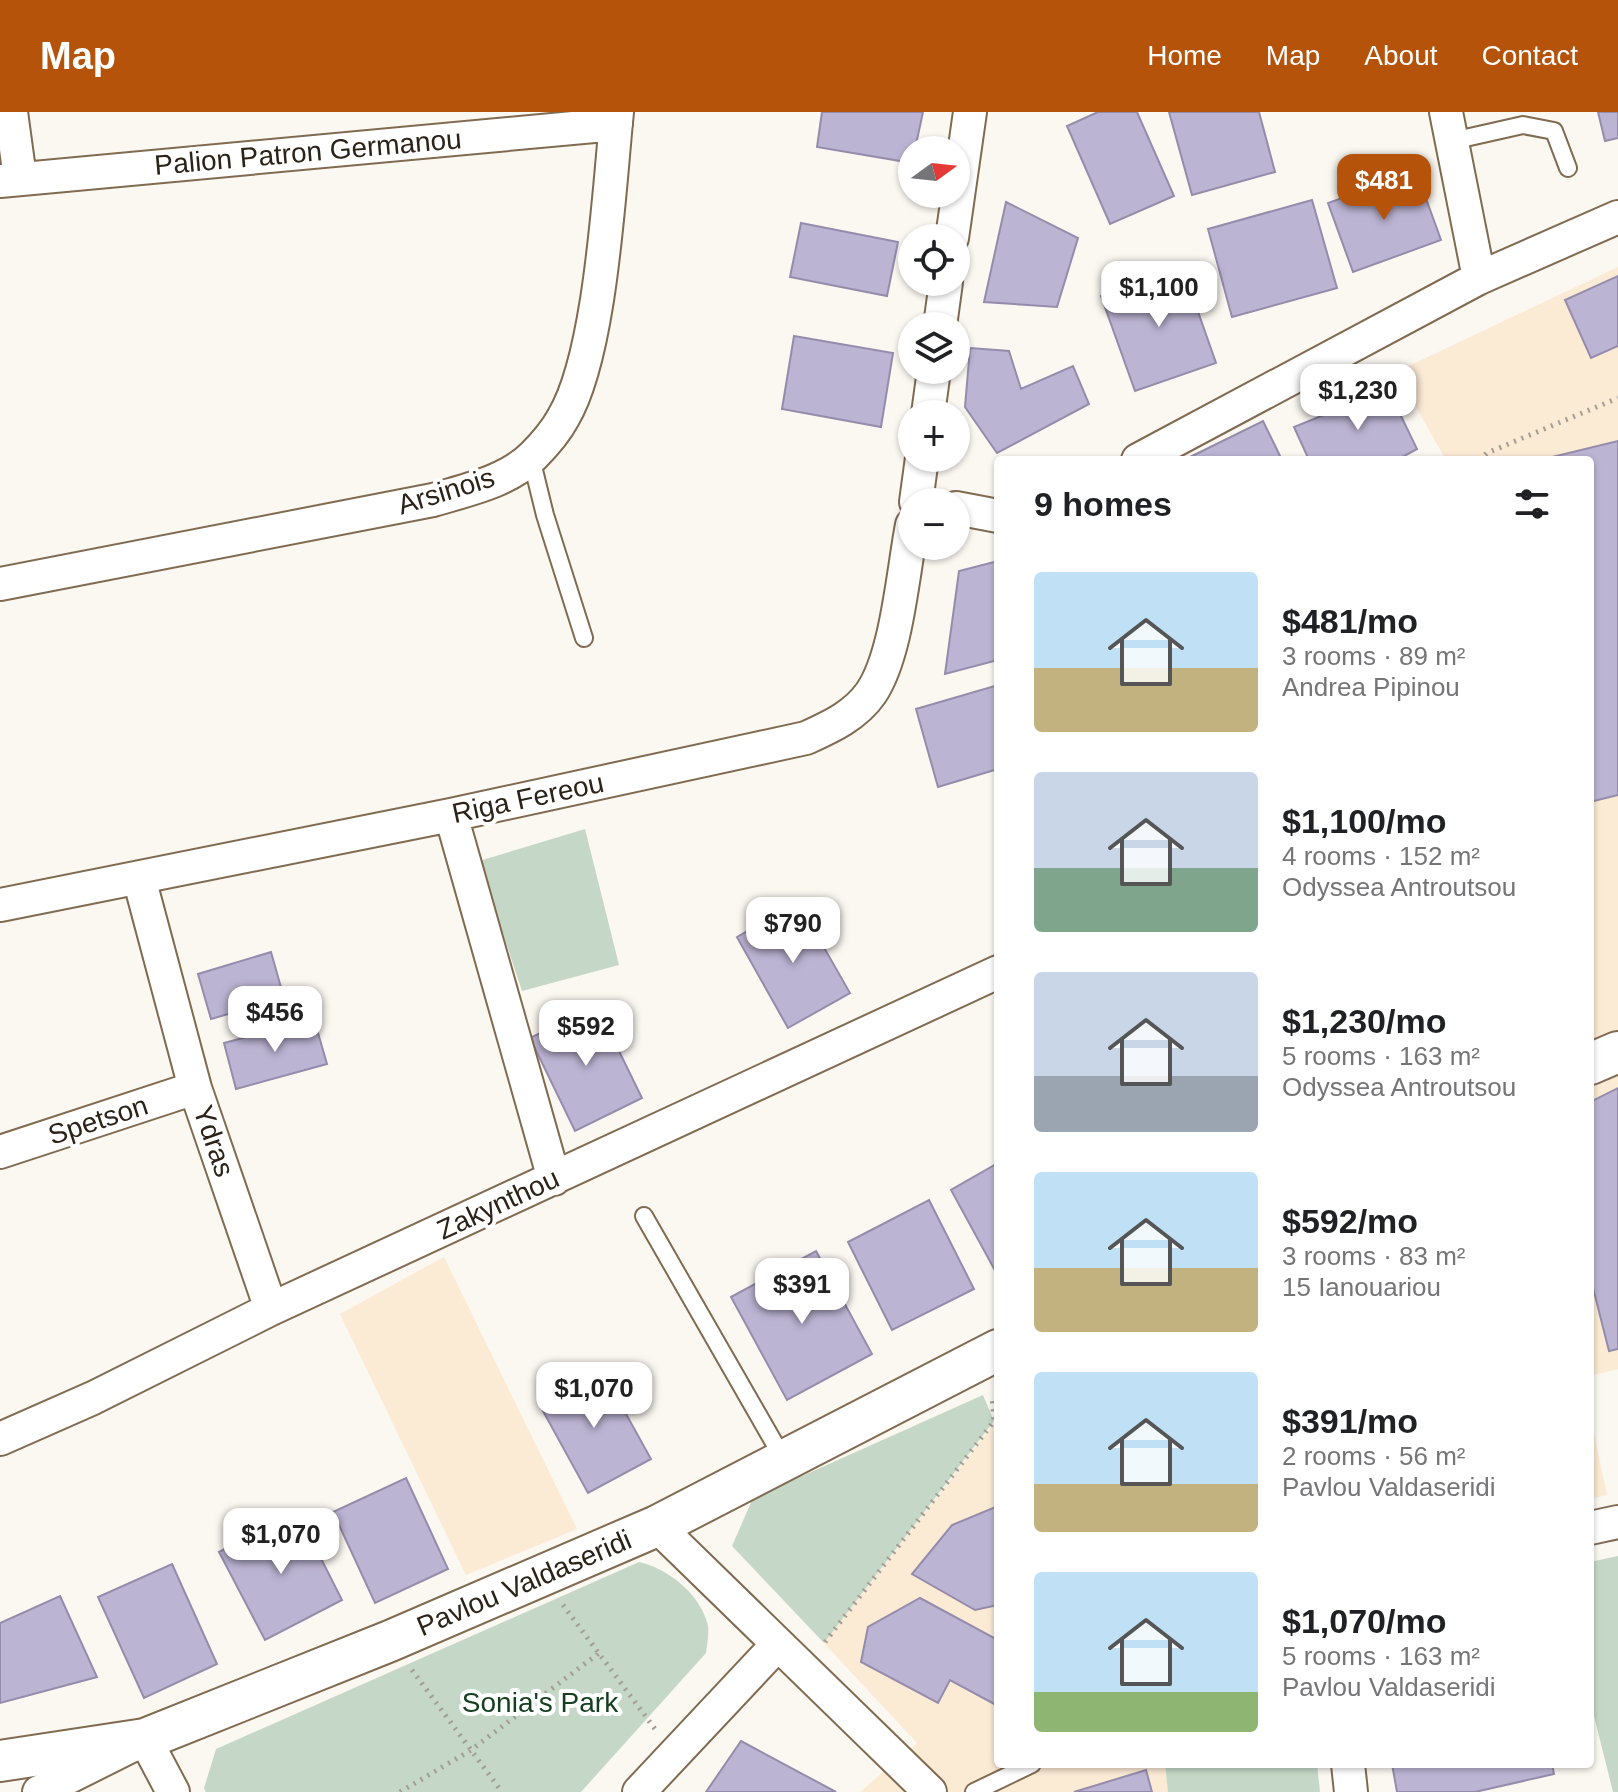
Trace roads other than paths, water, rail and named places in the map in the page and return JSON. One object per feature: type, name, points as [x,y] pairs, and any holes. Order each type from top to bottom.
[{"type":"street","points":[[10,179],[11,112]]},
{"type":"street","points":[[954,224],[970,112]]},
{"type":"street","name":"Palion Patron Germanou","points":[[10,179],[616,118]]},
{"type":"street","name":"Arsinois","points":[[0,584],[433,500],[490,483],[531,458],[564,418],[582,372],[595,307],[616,118]]},
{"type":"street","points":[[1449,126],[1479,278]]},
{"type":"street","points":[[1145,456],[1479,278],[1618,217]]},
{"type":"street","points":[[970,511],[994,515]]},
{"type":"street","name":"Riga Fereou","points":[[0,905],[451,815],[806,738],[842,722],[870,694],[886,664],[905,560]]},
{"type":"street","points":[[451,815],[554,1179]]},
{"type":"street","name":"Ydras","points":[[139,878],[195,1088],[271,1309]]},
{"type":"street","name":"Zakynthou","points":[[0,1439],[93,1398],[271,1309],[994,974]]},
{"type":"street","points":[[1594,1062],[1618,1052]]},
{"type":"street","name":"Spetson","points":[[0,1152],[195,1088]]},
{"type":"street","name":"Pavlou Valdaseridi","points":[[39,1792],[145,1739],[390,1641],[657,1526],[994,1352]]},
{"type":"street","points":[[1594,1527],[1618,1522]]},
{"type":"street","points":[[657,1526],[930,1792]]},
{"type":"street","points":[[639,1792],[777,1645]]},
{"type":"street","points":[[0,1761],[145,1739],[173,1792]]},
{"type":"street","points":[[1348,1768],[1351,1792]]},
{"type":"lane","points":[[1449,126],[1523,125],[1554,131],[1568,168]]},
{"type":"lane","points":[[531,458],[545,515],[584,638]]},
{"type":"lane","points":[[644,1216],[784,1460]]},
{"type":"lane","points":[[974,1792],[1024,1768]]},
{"type":"park label","name":"Sonia's Park","points":[[540,1702]]}]
